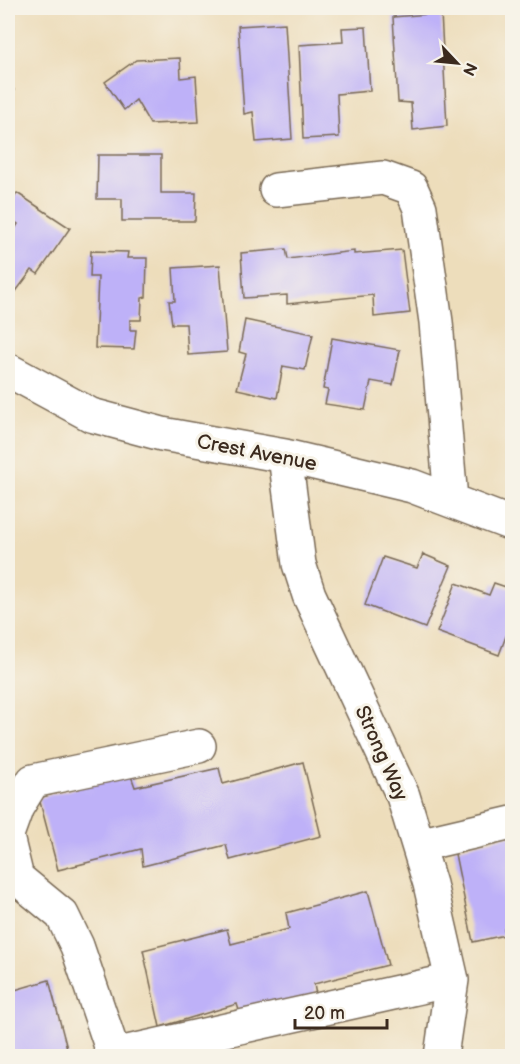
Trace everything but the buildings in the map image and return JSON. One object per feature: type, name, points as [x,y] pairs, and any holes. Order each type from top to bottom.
[{"type":"street","points":[[276,190],[383,178],[411,188],[420,208],[436,322],[451,500]]},
{"type":"street","name":"Crest Avenue","points":[[8,370],[91,415],[162,434],[285,456],[412,486],[513,524]]},
{"type":"street","name":"Strong Way","points":[[285,456],[299,564],[309,595],[404,796],[430,884],[452,980],[441,1056]]},
{"type":"street","points":[[8,832],[17,807],[33,781],[199,746]]},
{"type":"street","points":[[418,845],[513,823]]},
{"type":"street","points":[[8,842],[16,878],[62,915],[77,946],[111,1056],[452,980]]}]
